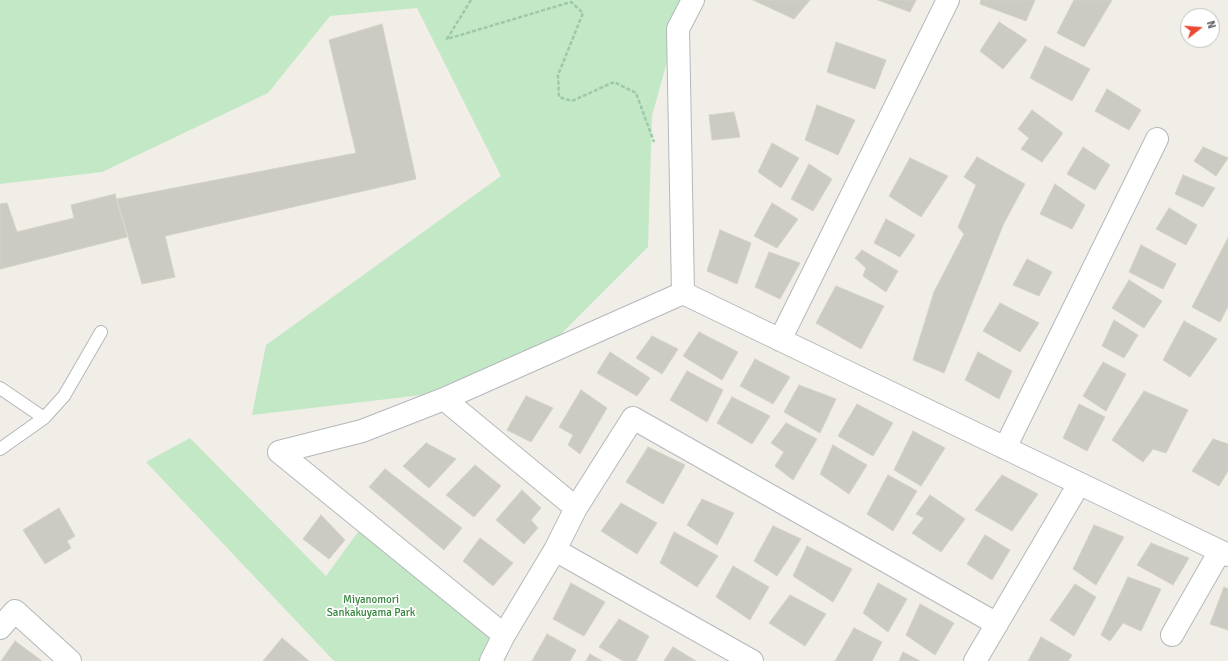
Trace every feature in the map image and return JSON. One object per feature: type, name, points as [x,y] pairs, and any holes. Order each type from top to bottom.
[{"type":"street","points":[[683,293],[678,29],[693,0]]},
{"type":"street","points":[[780,340],[948,0]]},
{"type":"street","points":[[1005,448],[1157,139]]},
{"type":"street","points":[[504,635],[279,452],[362,432],[444,399],[683,293],[1224,553],[1172,635]]},
{"type":"street","points":[[444,399],[576,508]]},
{"type":"street","points":[[491,661],[504,635],[554,550],[576,508],[633,418],[997,624]]},
{"type":"street","points":[[975,661],[1079,484]]},
{"type":"street","points":[[554,550],[752,661]]},
{"type":"street","points":[[0,628],[15,611],[70,661]]},
{"type":"lane","points":[[0,449],[44,418],[64,396],[100,332]]},
{"type":"lane","points":[[0,388],[44,418]]},
{"type":"path","points":[[471,0],[447,39],[571,2],[583,13],[558,75],[559,97],[572,101],[614,82],[619,84],[636,93],[654,142]]},
{"type":"green space","points":[[0,0],[684,0],[652,116],[648,247],[555,340],[422,395],[252,415],[266,345],[501,176],[417,8],[330,16],[268,93],[102,172],[0,184]]},
{"type":"green space","name":"Miyanomori Sankakuyama Park","points":[[190,438],[326,576],[361,528],[494,636],[481,661],[334,661],[146,462]]},
{"type":"building","points":[[753,0],[810,0],[794,19]]},
{"type":"building","points":[[878,0],[916,0],[910,12]]},
{"type":"building","points":[[981,0],[1035,0],[1026,21],[980,4]]},
{"type":"building","points":[[1074,0],[1112,0],[1084,47],[1057,33]]},
{"type":"building","points":[[999,22],[1027,40],[1003,69],[980,51]]},
{"type":"building","points":[[382,24],[416,179],[165,236],[175,277],[142,284],[117,199],[356,153],[329,40]]},
{"type":"building","points":[[836,42],[886,60],[875,89],[827,72]]},
{"type":"building","points":[[1045,46],[1090,69],[1072,101],[1030,78]]},
{"type":"building","points":[[1107,89],[1141,110],[1129,130],[1095,111]]},
{"type":"building","points":[[817,105],[855,120],[838,155],[805,140]]},
{"type":"building","points":[[1032,110],[1063,133],[1042,162],[1021,149],[1029,138],[1018,129]]},
{"type":"building","points":[[734,112],[740,137],[712,140],[709,115]]},
{"type":"building","points":[[772,143],[799,158],[781,188],[758,172]]},
{"type":"building","points":[[1083,147],[1110,165],[1095,190],[1067,174]]},
{"type":"building","points":[[1203,147],[1228,158],[1216,176],[1194,161]]},
{"type":"building","points":[[977,157],[1025,184],[1003,225],[944,373],[913,360],[934,292],[964,234],[958,227],[976,185],[964,177]]},
{"type":"building","points":[[910,158],[948,176],[921,217],[889,196]]},
{"type":"building","points":[[809,164],[832,179],[813,211],[791,199]]},
{"type":"building","points":[[1183,175],[1215,188],[1203,207],[1175,194]]},
{"type":"building","points":[[1055,184],[1085,205],[1072,229],[1040,214]]},
{"type":"building","points":[[115,194],[127,237],[0,269],[0,204],[7,203],[17,232],[74,218],[71,205]]},
{"type":"building","points":[[772,203],[798,219],[777,248],[754,236]]},
{"type":"building","points":[[1169,208],[1197,225],[1186,245],[1156,229]]},
{"type":"building","points":[[886,219],[915,235],[900,257],[874,243]]},
{"type":"building","points":[[720,230],[751,243],[737,284],[707,271]]},
{"type":"building","points":[[1228,238],[1228,306],[1220,322],[1192,307]]},
{"type":"building","points":[[1141,245],[1176,264],[1163,289],[1129,272]]},
{"type":"building","points":[[862,250],[898,271],[886,292],[863,276],[866,268],[855,258]]},
{"type":"building","points":[[769,252],[800,263],[780,299],[755,287]]},
{"type":"building","points":[[1027,259],[1052,272],[1039,296],[1013,285]]},
{"type":"building","points":[[1129,280],[1162,301],[1144,328],[1112,308]]},
{"type":"building","points":[[836,286],[884,306],[861,349],[816,323]]},
{"type":"building","points":[[1000,303],[1039,323],[1020,352],[983,331]]},
{"type":"building","points":[[1114,320],[1138,335],[1124,358],[1102,346]]},
{"type":"building","points":[[1184,321],[1217,339],[1190,377],[1163,360]]},
{"type":"building","points":[[699,332],[738,352],[722,380],[683,356]]},
{"type":"building","points":[[652,336],[678,349],[662,374],[636,358]]},
{"type":"building","points":[[610,352],[650,378],[637,396],[597,373]]},
{"type":"building","points":[[978,352],[1012,371],[999,399],[965,380]]},
{"type":"building","points":[[755,359],[790,377],[773,404],[740,386]]},
{"type":"building","points":[[1103,362],[1126,374],[1106,411],[1083,396]]},
{"type":"building","points":[[687,371],[723,390],[707,422],[670,400]]},
{"type":"building","points":[[799,385],[836,399],[820,433],[784,412]]},
{"type":"building","points":[[581,390],[607,408],[580,454],[568,445],[573,435],[559,427]]},
{"type":"building","points":[[1144,391],[1188,410],[1166,453],[1153,449],[1143,462],[1112,440]]},
{"type":"building","points":[[526,396],[553,408],[531,442],[507,430]]},
{"type":"building","points":[[732,397],[770,416],[752,444],[717,423]]},
{"type":"building","points":[[857,404],[893,423],[873,456],[838,436]]},
{"type":"building","points":[[1079,404],[1105,417],[1087,451],[1063,438]]},
{"type":"building","points":[[786,423],[817,439],[793,480],[775,466],[784,452],[771,443]]},
{"type":"building","points":[[913,431],[945,448],[921,486],[894,470]]},
{"type":"building","points":[[1213,439],[1228,444],[1228,471],[1219,486],[1192,471]]},
{"type":"building","points":[[426,443],[456,459],[429,488],[403,466]]},
{"type":"building","points":[[833,445],[867,465],[849,494],[820,474]]},
{"type":"building","points":[[648,447],[685,465],[663,504],[626,482]]},
{"type":"building","points":[[475,465],[501,486],[474,517],[446,495]]},
{"type":"building","points":[[385,469],[462,528],[444,550],[369,487]]},
{"type":"building","points":[[888,475],[917,491],[893,531],[867,514]]},
{"type":"building","points":[[1002,475],[1038,494],[1012,531],[975,510]]},
{"type":"building","points":[[522,490],[541,508],[531,520],[538,528],[524,544],[496,520]]},
{"type":"building","points":[[930,495],[965,519],[941,552],[912,533],[924,518],[916,514]]},
{"type":"building","points":[[702,499],[734,513],[717,545],[687,525]]},
{"type":"building","points":[[621,503],[657,523],[637,554],[601,531]]},
{"type":"building","points":[[59,508],[75,536],[67,541],[71,548],[45,564],[23,530]]},
{"type":"building","points":[[321,515],[345,540],[329,559],[303,539]]},
{"type":"building","points":[[1094,525],[1124,537],[1096,585],[1073,569]]},
{"type":"building","points":[[773,526],[801,539],[777,576],[754,561]]},
{"type":"building","points":[[674,532],[718,556],[697,587],[660,563]]},
{"type":"building","points":[[985,535],[1010,550],[992,580],[967,564]]},
{"type":"building","points":[[480,538],[513,563],[493,586],[463,561]]},
{"type":"building","points":[[1151,543],[1189,558],[1173,585],[1137,565]]},
{"type":"building","points":[[807,546],[852,569],[833,602],[793,576]]},
{"type":"building","points":[[733,566],[769,587],[750,620],[716,597]]},
{"type":"building","points":[[1128,577],[1161,589],[1141,631],[1123,623],[1110,641],[1101,635]]},
{"type":"building","points":[[571,583],[605,602],[584,636],[553,619]]},
{"type":"building","points":[[878,583],[907,599],[888,632],[863,613]]},
{"type":"building","points":[[1075,584],[1096,597],[1074,636],[1050,620]]},
{"type":"building","points":[[1224,587],[1228,589],[1228,630],[1210,624]]},
{"type":"building","points":[[790,595],[826,614],[805,646],[769,623]]},
{"type":"building","points":[[920,604],[954,623],[935,655],[906,635]]},
{"type":"building","points":[[619,619],[649,636],[636,661],[623,661],[599,647]]},
{"type":"building","points":[[854,628],[882,642],[872,661],[835,661]]},
{"type":"building","points":[[547,634],[576,650],[570,661],[532,661]]},
{"type":"building","points":[[1041,637],[1072,655],[1068,661],[1028,661]]},
{"type":"building","points":[[282,638],[309,661],[263,661]]},
{"type":"building","points":[[15,641],[42,661],[1,661]]},
{"type":"building","points":[[673,647],[696,661],[664,661]]},
{"type":"building","points":[[903,652],[920,661],[899,661]]},
{"type":"building","points":[[590,654],[602,661],[586,661]]}]
